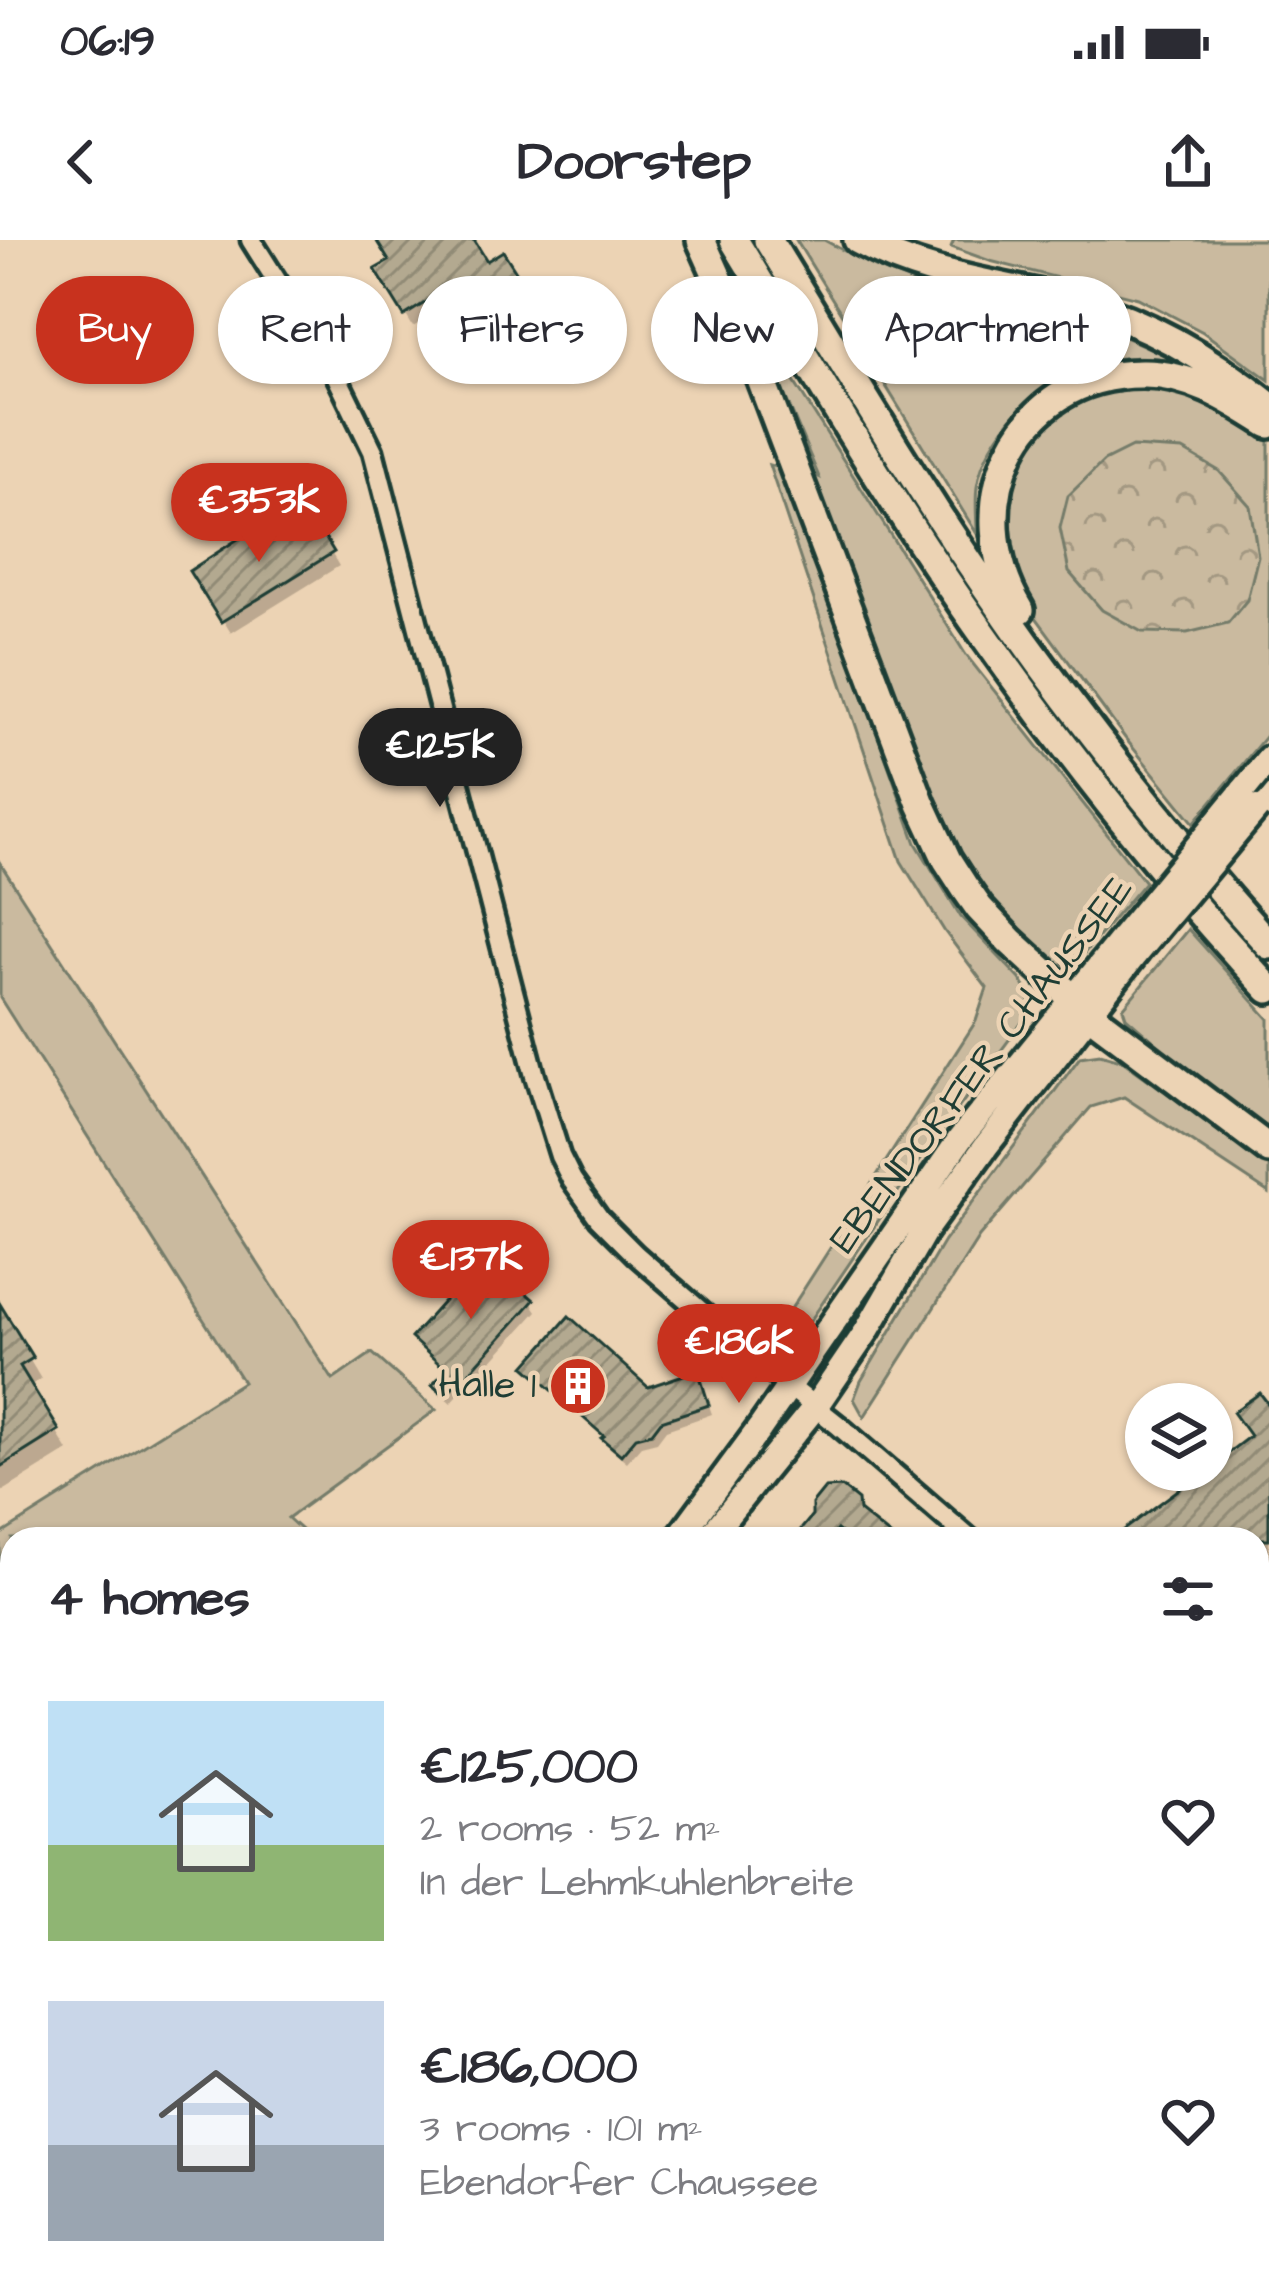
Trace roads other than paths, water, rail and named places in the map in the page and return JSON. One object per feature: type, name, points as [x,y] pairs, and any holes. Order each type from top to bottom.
[{"type":"highway","points":[[701,240],[748,345],[933,832],[979,908],[1081,1007],[1269,1149]]},
{"type":"highway","points":[[734,240],[910,526],[987,640],[1152,857],[1269,989]]},
{"type":"highway","points":[[768,240],[937,513],[1076,713],[1175,839],[1269,945]]},
{"type":"highway","points":[[858,240],[947,275],[1079,304],[1146,326],[1209,361],[1269,406]]},
{"type":"highway","points":[[1076,713],[1065,673],[1018,606],[995,543],[998,486],[1021,433],[1046,408],[1080,386],[1142,374],[1200,385],[1269,424]]},
{"type":"main road","name":"EBENDORFER CHAUSSEE","points":[[718,1527],[815,1406],[877,1315],[925,1230],[1081,1007],[1256,798],[1269,759]]},
{"type":"main road","name":"EBENDORFER CHAUSSEE","points":[[687,1527],[960,1139],[1081,1007]]},
{"type":"street","points":[[251,240],[336,375],[373,451],[535,1076],[560,1156],[585,1201],[616,1236],[956,1527]]},
{"type":"place","name":"Halle 1","points":[[578,1386]]}]
